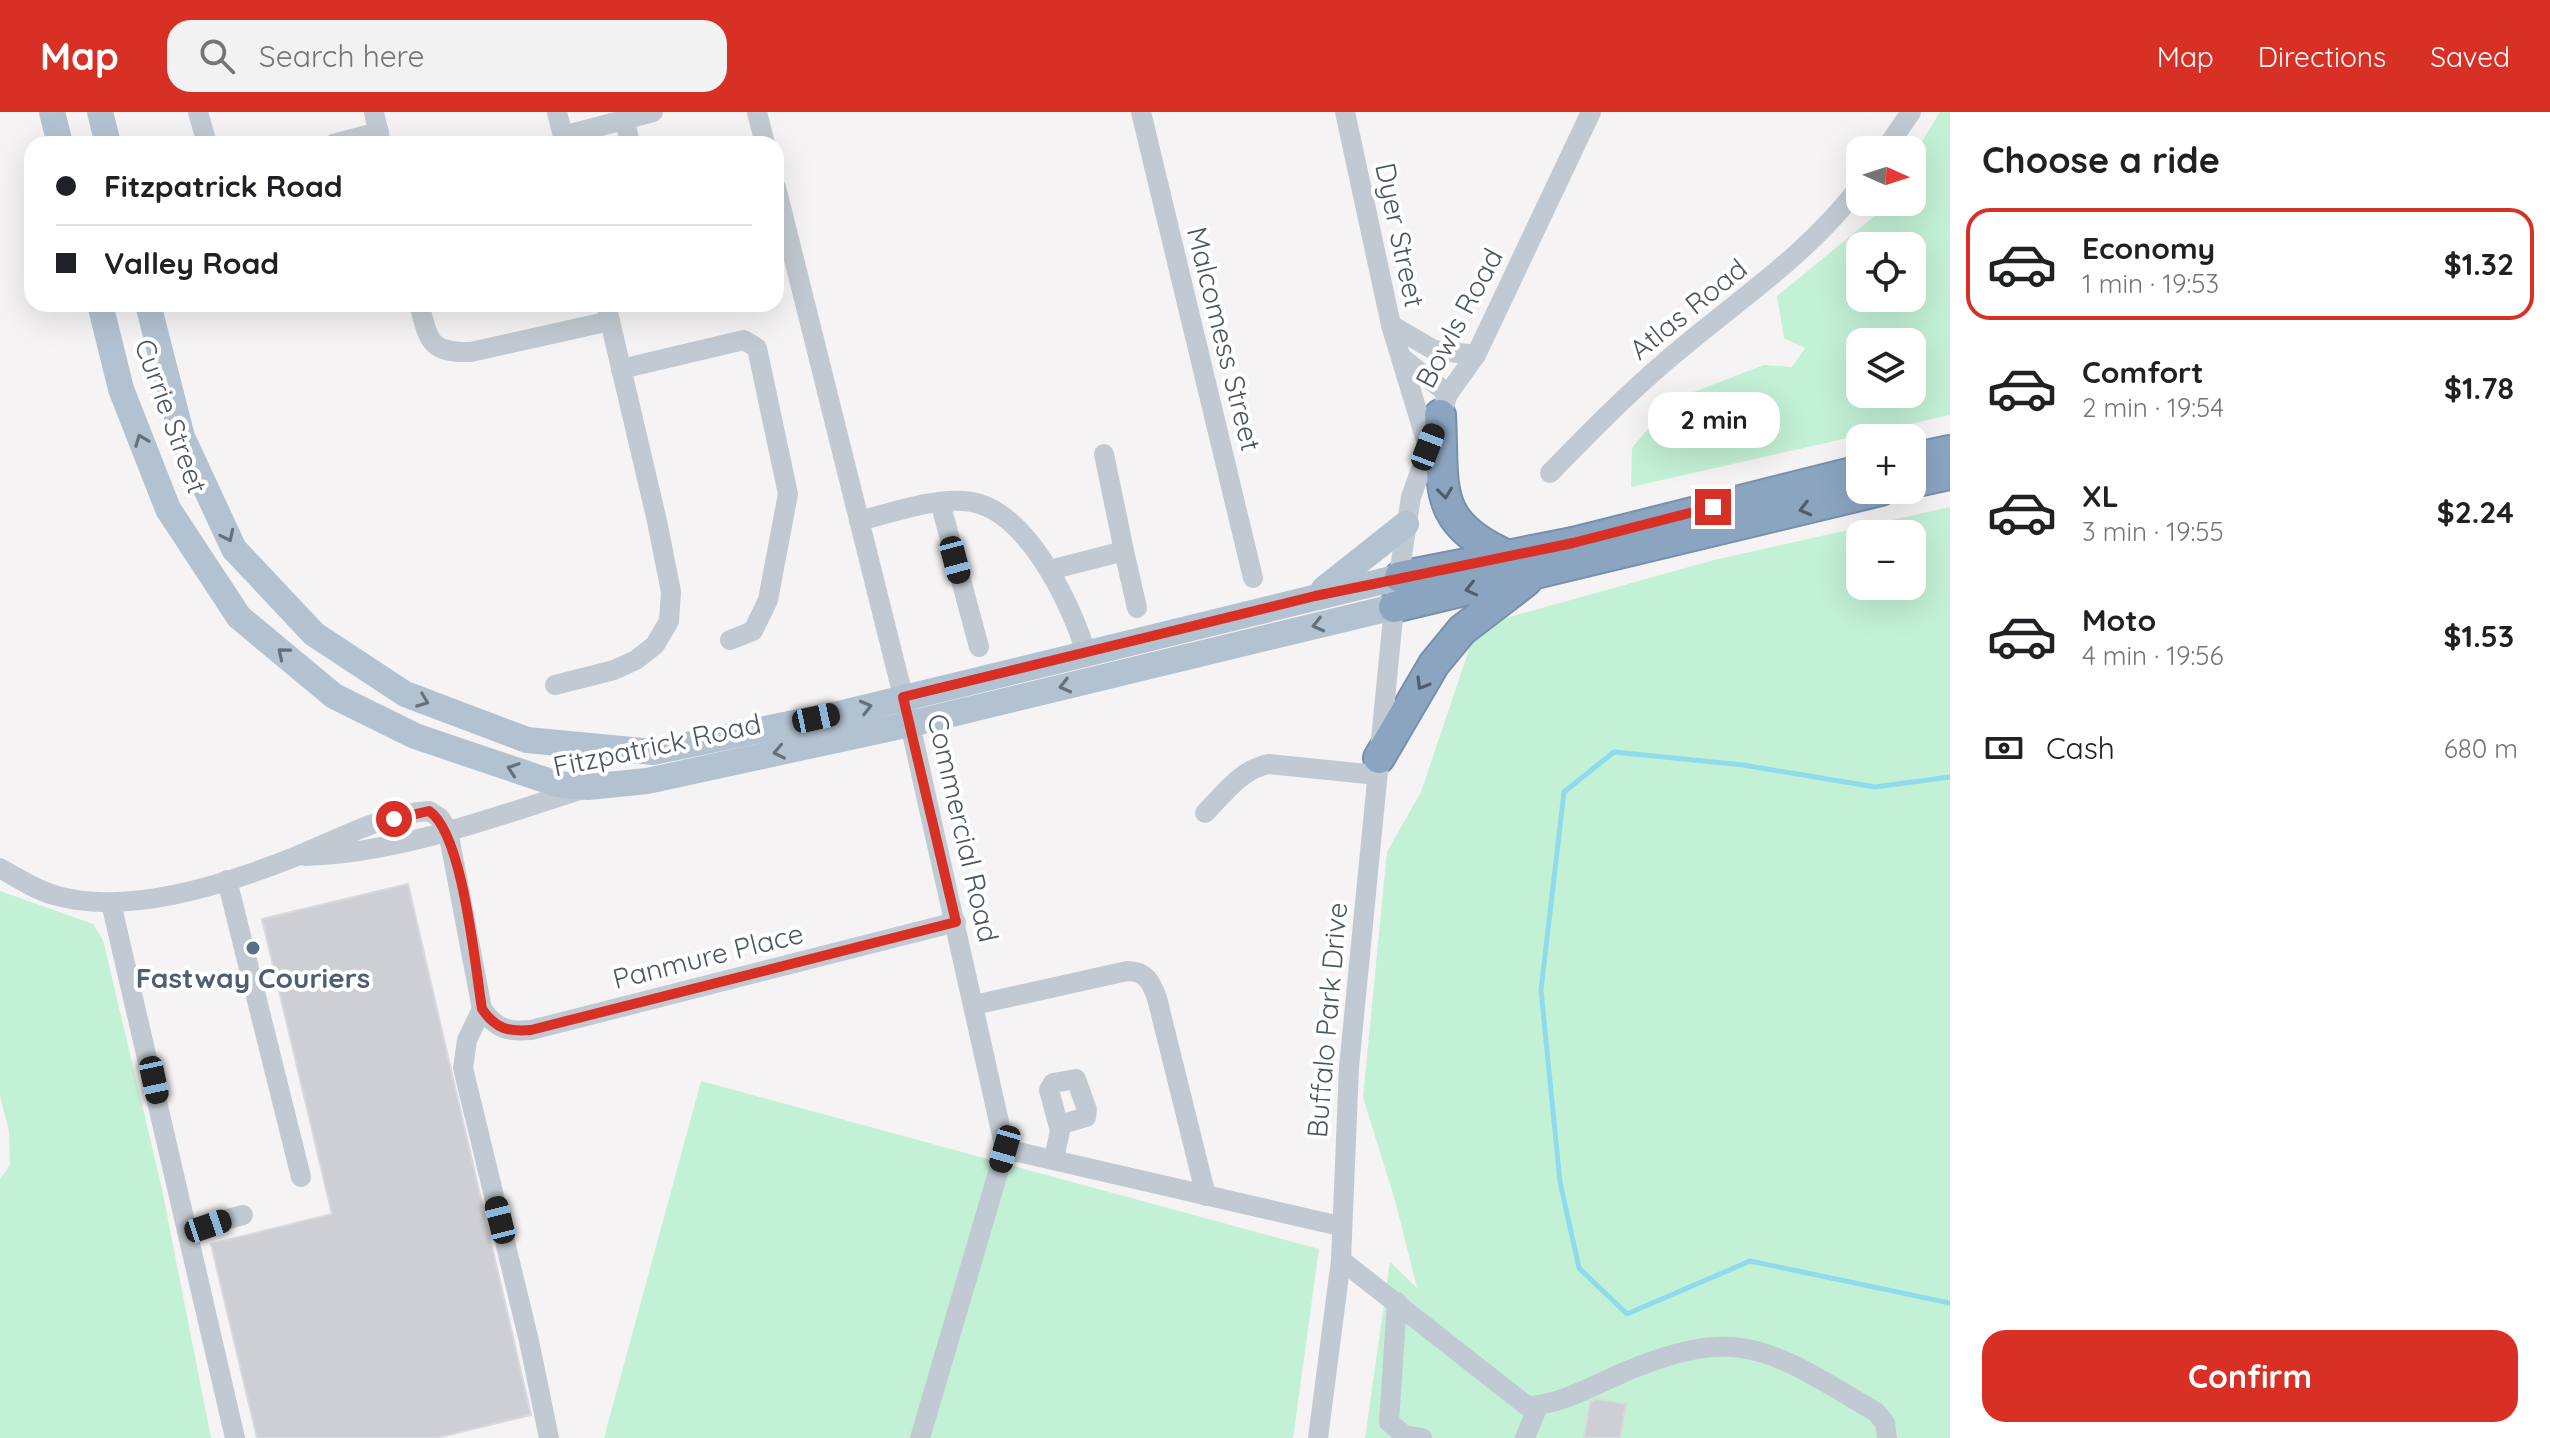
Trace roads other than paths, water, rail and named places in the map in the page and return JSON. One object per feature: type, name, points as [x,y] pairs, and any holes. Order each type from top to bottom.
[{"type":"highway","points":[[1444,404],[1445,502],[1458,526],[1475,542],[1508,556]]},
{"type":"highway","points":[[1926,456],[1950,451]]},
{"type":"highway","points":[[1397,592],[1508,556],[1846,474]]},
{"type":"highway","points":[[1926,479],[1950,474]]},
{"type":"highway","points":[[1397,592],[1537,573],[1846,498]]},
{"type":"highway","points":[[1378,767],[1434,664],[1462,630],[1537,573]]},
{"type":"main road","points":[[52,112],[58,136]]},
{"type":"main road","points":[[100,112],[106,136]]},
{"type":"main road","name":"Currie Street","points":[[102,312],[121,389],[168,509],[239,617],[334,696],[415,736],[557,784],[588,787]]},
{"type":"main road","name":"Currie Street","points":[[150,312],[182,437],[234,549],[314,634],[405,694],[527,740],[653,752]]},
{"type":"main road","points":[[1315,596],[1367,559],[1406,524]]},
{"type":"main road","name":"Fitzpatrick Road","points":[[588,787],[647,781],[910,724],[1397,592]]},
{"type":"main road","name":"Fitzpatrick Road","points":[[653,752],[903,697],[1315,596],[1397,592]]},
{"type":"street","points":[[198,112],[205,136]]},
{"type":"street","points":[[557,112],[563,136]]},
{"type":"street","points":[[576,136],[653,112]]},
{"type":"street","points":[[757,112],[763,136]]},
{"type":"street","name":"Malcomess Street","points":[[1141,112],[1253,578]]},
{"type":"street","name":"Dyer Street","points":[[1345,112],[1391,325],[1428,447]]},
{"type":"street","name":"Bowls Road","points":[[1397,592],[1411,497],[1444,404],[1476,355],[1591,112]]},
{"type":"street","points":[[1895,136],[1911,112]]},
{"type":"street","points":[[625,120],[628,136]]},
{"type":"street","points":[[357,136],[378,129]]},
{"type":"street","name":"Atlas Road","points":[[1550,473],[1666,361],[1747,298],[1817,237],[1846,203]]},
{"type":"street","name":"Commercial Road","points":[[784,219],[910,724],[1005,1149]]},
{"type":"street","points":[[421,312],[428,337],[437,348],[449,352],[471,352],[608,312],[668,577],[669,621],[655,645],[636,660],[614,670],[555,685]]},
{"type":"street","points":[[1391,325],[1434,350],[1476,355]]},
{"type":"street","points":[[621,369],[744,340],[757,348],[788,494],[768,600],[753,631],[730,640]]},
{"type":"street","points":[[1401,357],[1444,404]]},
{"type":"street","points":[[1104,454],[1137,608]]},
{"type":"street","points":[[859,521],[940,502],[965,500],[983,506],[1008,522],[1050,570],[1077,623],[1086,653]]},
{"type":"street","points":[[940,502],[979,647]]},
{"type":"street","points":[[1050,570],[1124,551]]},
{"type":"street","name":"Buffalo Park Drive","points":[[1318,1438],[1341,1260],[1340,1226],[1349,1067],[1397,592]]},
{"type":"street","points":[[1205,813],[1243,772],[1254,767],[1269,764],[1378,767]]},
{"type":"street","name":"Fitzpatrick Road","points":[[0,868],[54,895],[111,903],[227,880],[297,856],[345,855],[448,831],[588,787]]},
{"type":"street","points":[[448,831],[458,869],[482,1009],[467,1040],[463,1068],[529,1341],[549,1438]]},
{"type":"street","points":[[227,880],[301,1177]]},
{"type":"street","points":[[111,903],[235,1438]]},
{"type":"street","name":"Panmure Place","points":[[482,1009],[491,1022],[509,1032],[531,1030],[956,922]]},
{"type":"street","points":[[974,1005],[1127,971],[1143,974],[1150,981],[1157,998],[1206,1196]]},
{"type":"street","points":[[1054,1158],[1059,1125]]},
{"type":"street","points":[[920,1438],[1005,1149],[1340,1226]]},
{"type":"street","points":[[187,1230],[243,1215]]},
{"type":"street","points":[[1341,1260],[1519,1401],[1538,1406],[1689,1348],[1726,1345],[1760,1350],[1822,1380],[1876,1412],[1885,1423],[1887,1438]]},
{"type":"street","points":[[1397,1302],[1389,1422],[1404,1435],[1422,1438]]},
{"type":"street","points":[[1525,1438],[1538,1406]]},
{"type":"waterway","points":[[1950,777],[1875,787],[1743,765],[1614,752],[1564,792],[1541,990],[1560,1182],[1579,1268],[1627,1314],[1750,1261],[1950,1303]]},
{"type":"place","name":"Fastway Couriers","points":[[253,948]]}]
